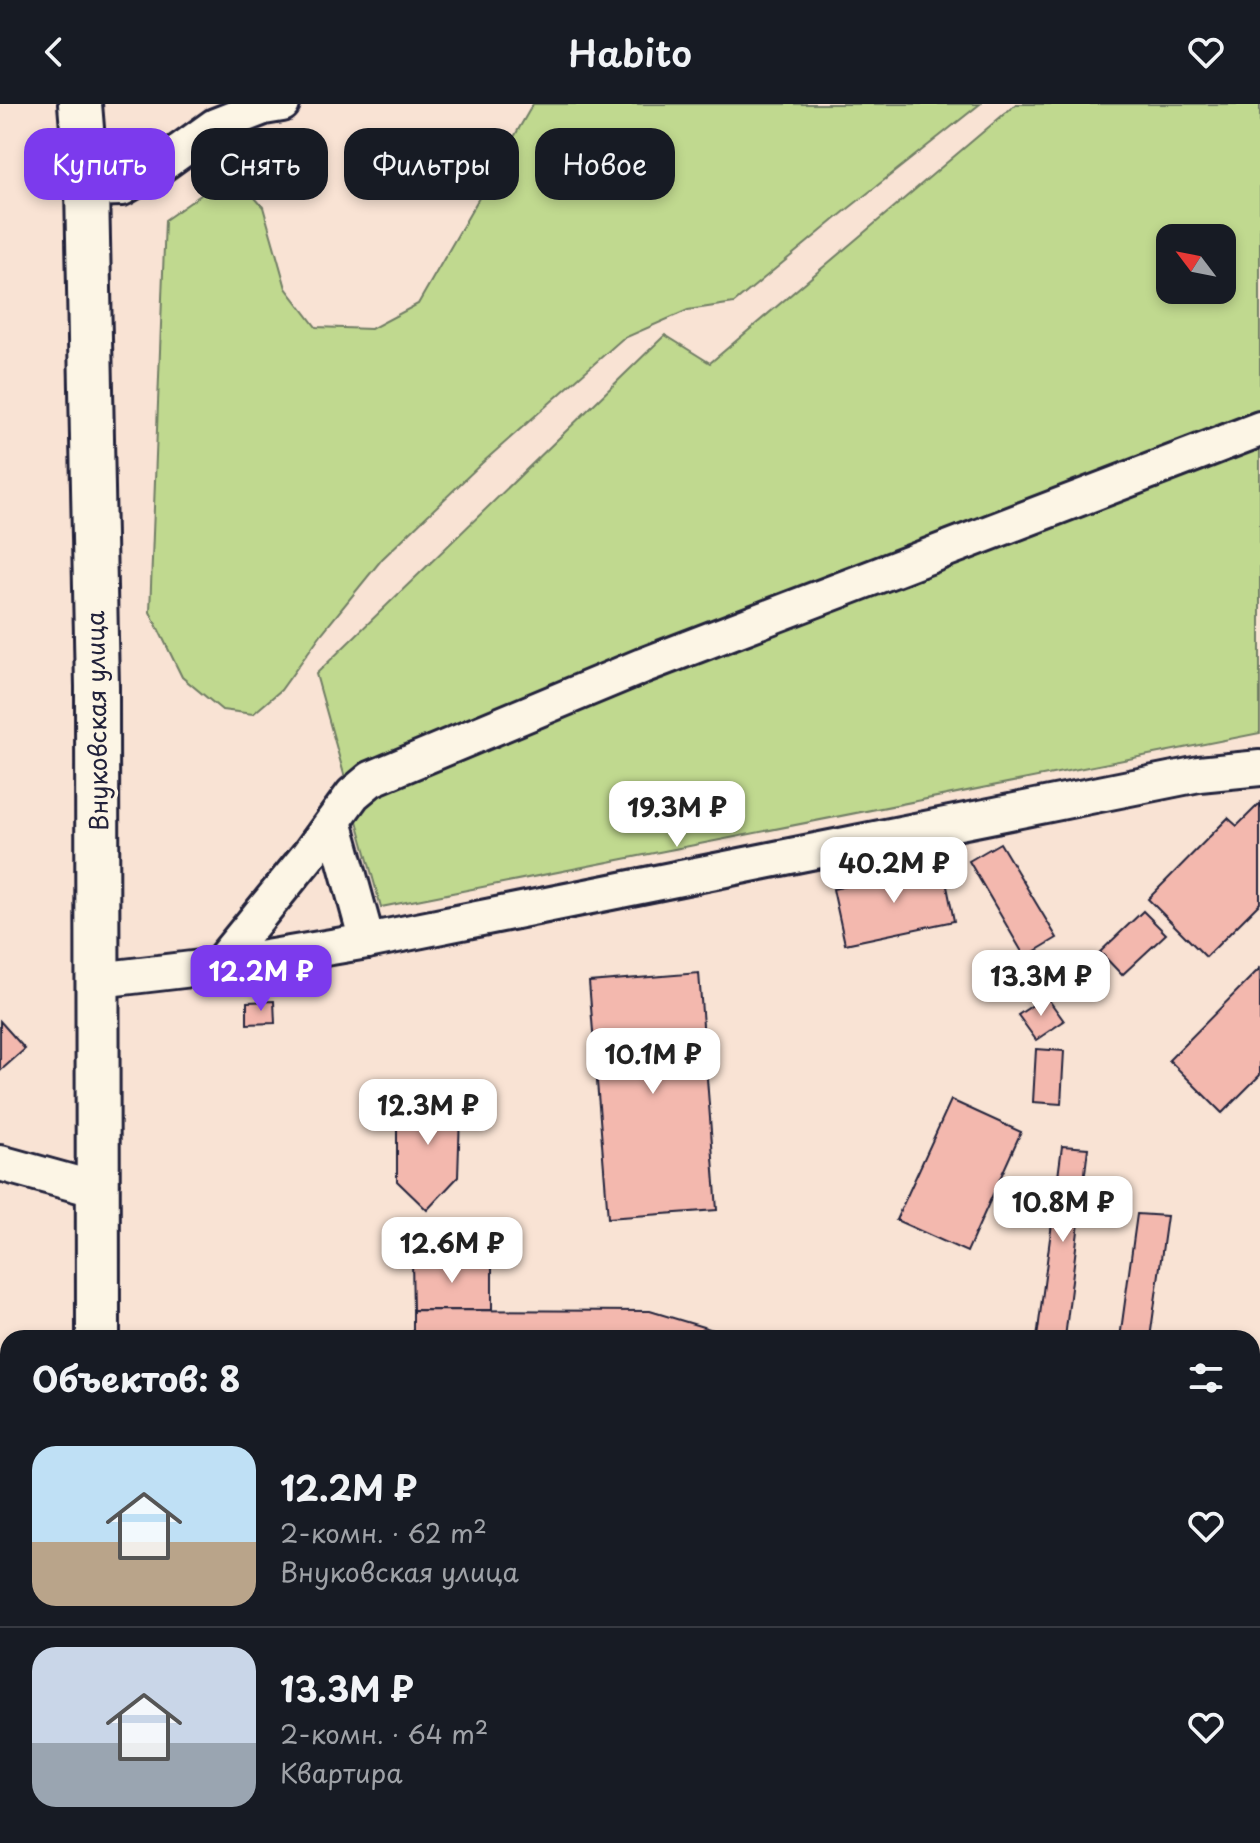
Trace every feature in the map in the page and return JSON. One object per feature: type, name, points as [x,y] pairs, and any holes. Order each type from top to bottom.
[{"type":"main road","name":"Внуковская улица","points":[[80,104],[82,128]]},
{"type":"main road","name":"Внуковская улица","points":[[87,200],[97,687],[98,1330]]},
{"type":"street","points":[[175,155],[215,126],[264,107],[282,104]]},
{"type":"street","points":[[218,966],[353,794],[371,779],[642,666],[1260,429]]},
{"type":"street","points":[[98,980],[218,966],[367,941],[1199,774],[1260,768]]},
{"type":"street","points":[[334,821],[367,941]]},
{"type":"street","points":[[0,1163],[98,1190]]},
{"type":"green space","points":[[533,104],[980,104],[734,303],[688,310],[622,339],[482,463],[382,559],[281,690],[253,714],[222,710],[182,677],[150,612],[165,220],[194,200],[257,200],[263,207],[286,288],[316,327],[371,329],[418,304],[478,200],[519,200],[519,128]]},
{"type":"green space","points":[[1016,104],[1260,104],[1260,733],[381,907],[316,674],[665,335],[710,363]]},
{"type":"building","points":[[1260,803],[1260,903],[1206,957],[1148,899],[1228,818],[1237,826]]},
{"type":"building","points":[[1000,843],[1057,938],[1025,957],[969,861]]},
{"type":"building","points":[[943,866],[954,921],[845,944],[833,889]]},
{"type":"building","points":[[1143,911],[1166,934],[1122,975],[1100,952]]},
{"type":"building","points":[[1260,968],[1260,1075],[1222,1113],[1169,1060]]},
{"type":"building","points":[[699,973],[717,1210],[608,1218],[589,982]]},
{"type":"building","points":[[1046,996],[1064,1021],[1036,1040],[1018,1015]]},
{"type":"building","points":[[274,1001],[275,1023],[247,1024],[247,1002]]},
{"type":"building","points":[[0,1021],[25,1049],[0,1071]]},
{"type":"building","points":[[1036,1049],[1064,1051],[1061,1104],[1033,1102]]},
{"type":"building","points":[[427,1085],[460,1115],[458,1177],[427,1210],[397,1181],[397,1116]]},
{"type":"building","points":[[951,1100],[1021,1132],[967,1252],[896,1220]]},
{"type":"building","points":[[1062,1146],[1088,1148],[1066,1330],[1038,1330]]},
{"type":"building","points":[[1137,1214],[1167,1216],[1151,1330],[1121,1330]]},
{"type":"building","points":[[412,1261],[492,1261],[492,1310],[413,1310]]},
{"type":"building","points":[[413,1310],[650,1311],[713,1330],[413,1330]]}]
